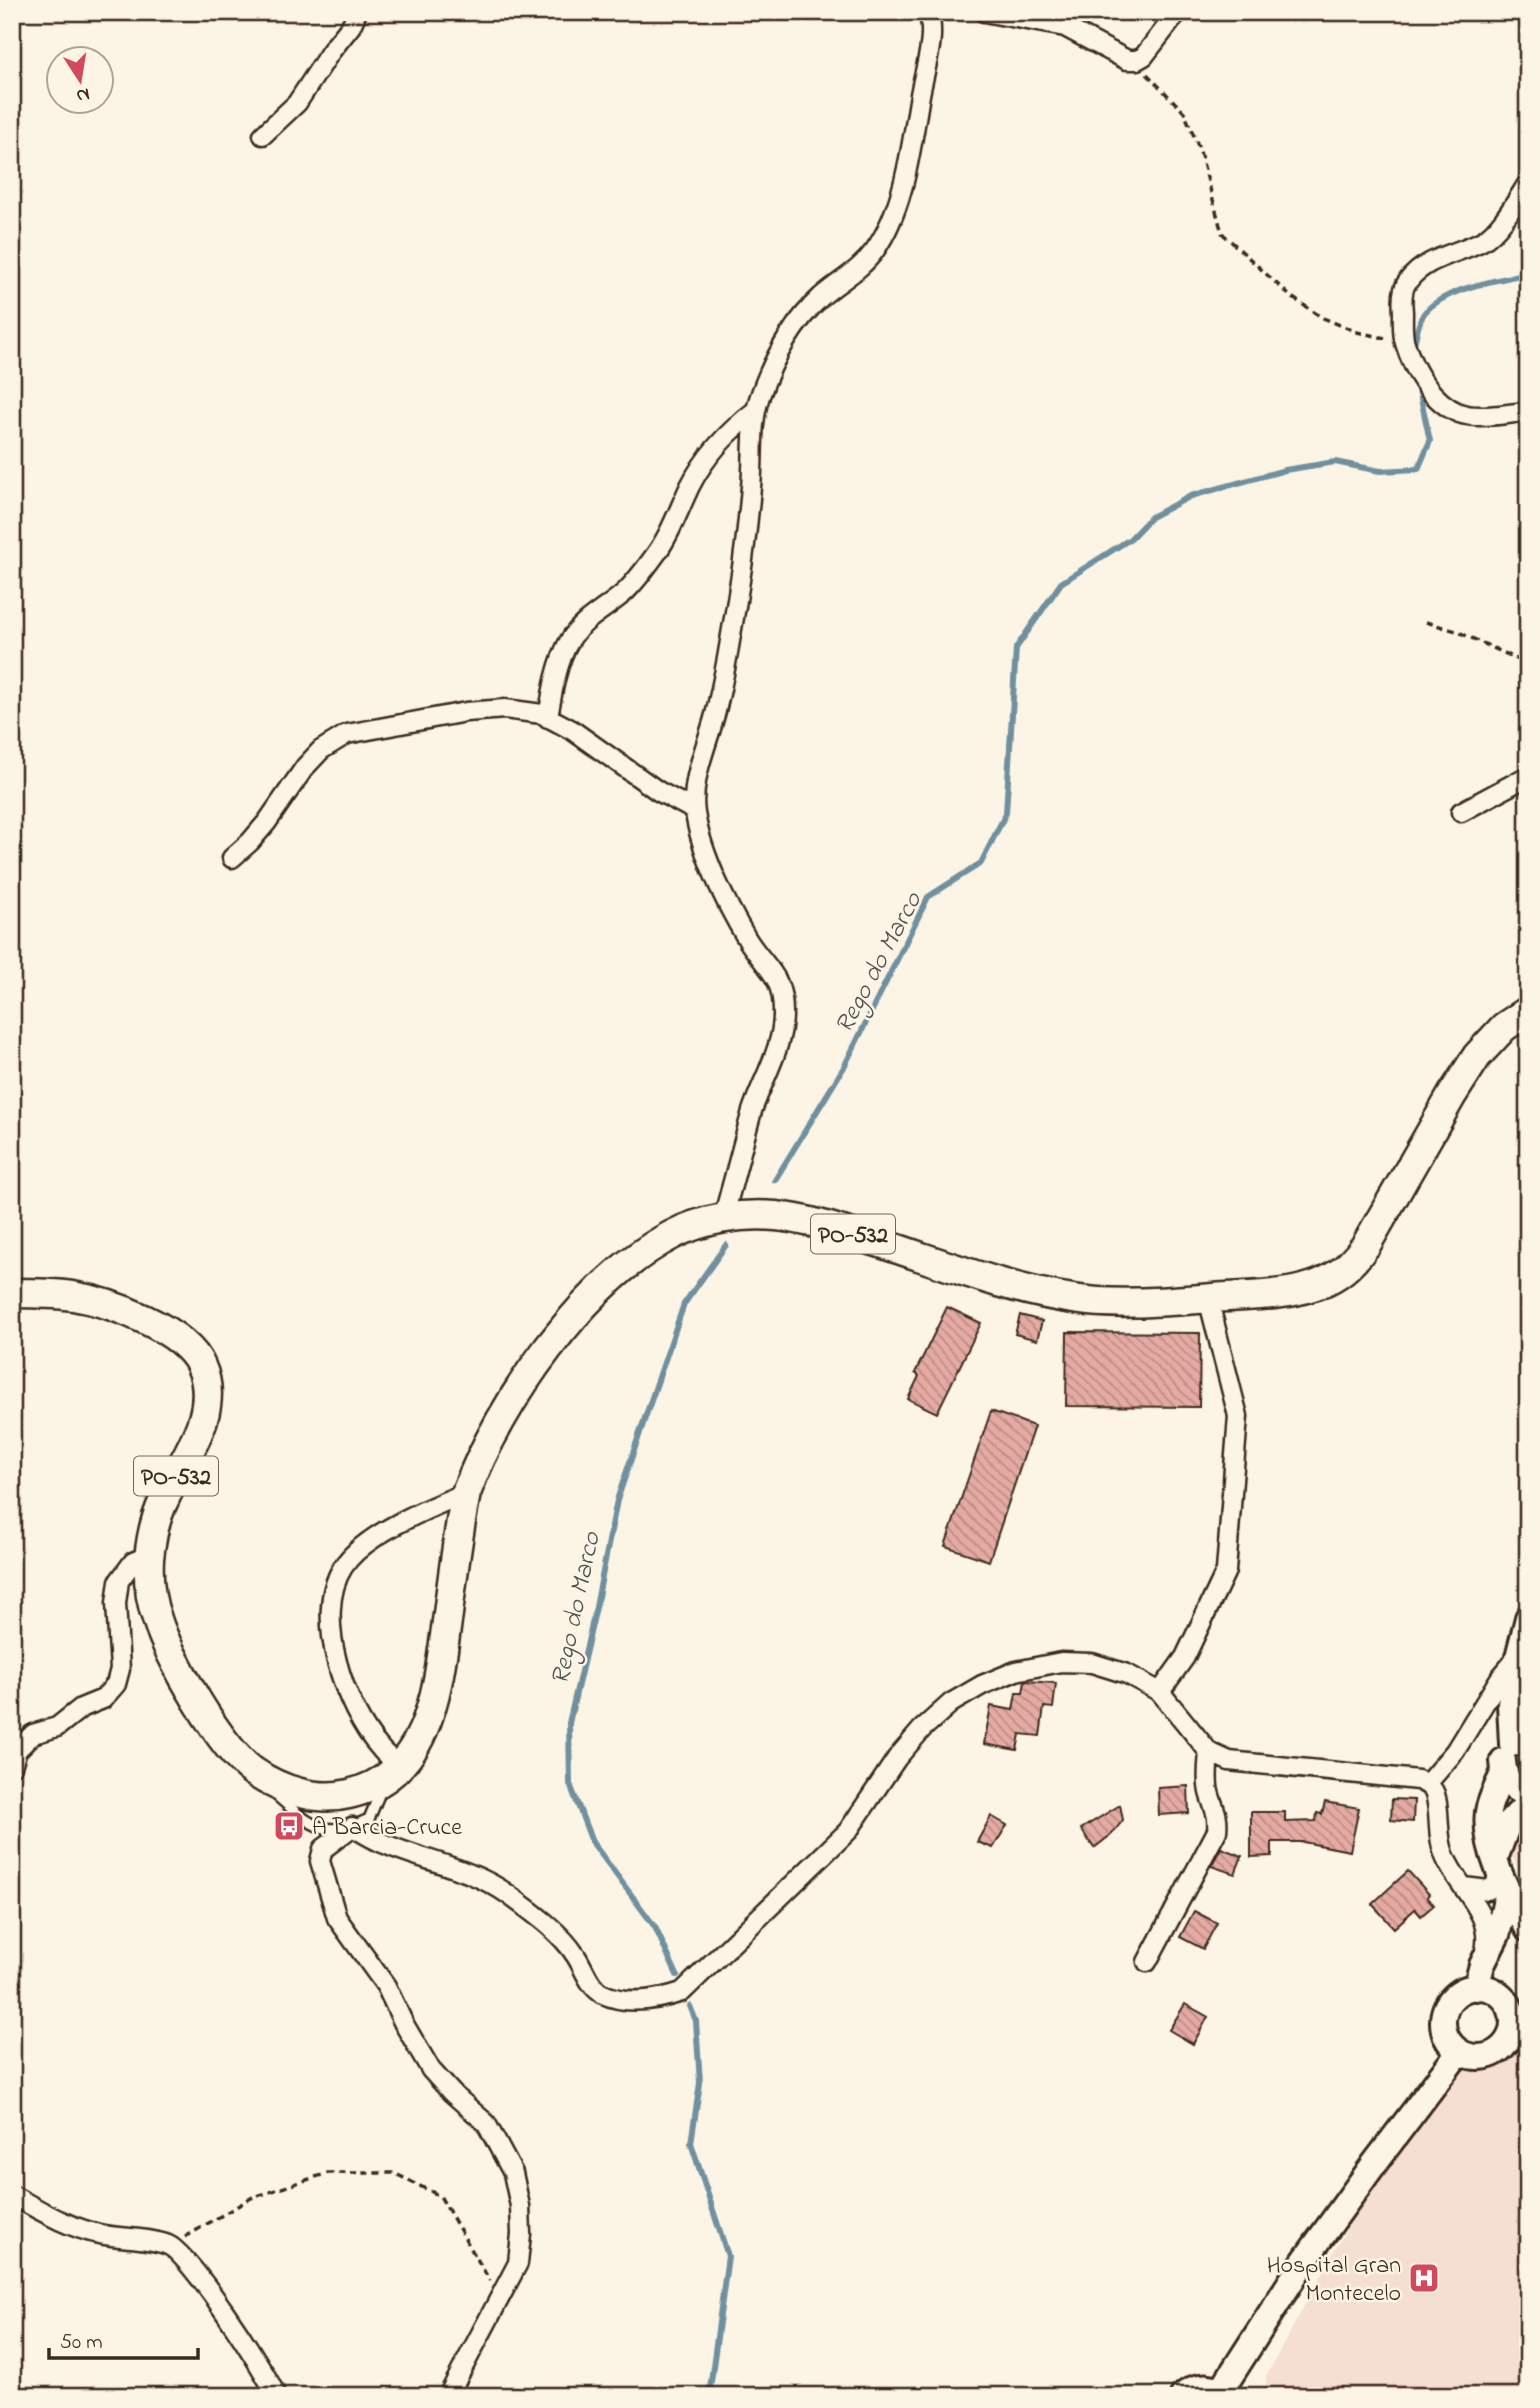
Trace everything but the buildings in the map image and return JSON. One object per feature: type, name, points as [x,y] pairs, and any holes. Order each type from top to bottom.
[{"type":"main road","name":"PO-532","points":[[12,1293],[72,1296],[105,1303],[177,1338],[192,1351],[201,1366],[207,1396],[205,1415],[163,1501],[152,1534],[149,1586],[156,1618],[168,1649],[209,1720],[251,1770],[271,1783],[296,1792],[345,1796],[367,1790],[392,1773],[416,1746],[429,1718],[439,1679],[466,1493],[494,1432],[532,1371],[601,1286],[647,1249],[674,1233],[723,1218],[776,1216],[811,1223],[1030,1291],[1075,1300],[1118,1302],[1272,1295],[1305,1289],[1329,1280],[1349,1266],[1366,1245],[1477,1056],[1504,1027],[1528,1012]]},
{"type":"street","points":[[263,135],[298,103],[331,51],[351,26],[357,12]]},
{"type":"street","points":[[723,1218],[753,1110],[779,1039],[783,1018],[783,1001],[774,971],[747,939],[722,890],[702,844],[694,810],[698,772],[723,674],[747,532],[756,410],[779,352],[802,316],[827,292],[858,269],[873,254],[884,236],[899,196],[910,151],[929,47],[932,21],[928,12]]},
{"type":"street","points":[[984,12],[1065,27],[1127,60],[1137,60],[1144,56],[1178,12]]},
{"type":"street","points":[[1528,183],[1510,212],[1485,240],[1434,260],[1415,272],[1405,284],[1402,306],[1404,341],[1416,370],[1434,396],[1448,408],[1462,414],[1528,412]]},
{"type":"street","points":[[548,718],[552,695],[569,642],[581,626],[626,591],[655,556],[673,527],[691,484],[706,461],[735,426],[756,410]]},
{"type":"street","points":[[232,859],[267,821],[305,767],[321,750],[347,734],[396,723],[479,711],[505,709],[542,714],[572,730],[659,791],[694,810]]},
{"type":"street","points":[[1461,812],[1528,776]]},
{"type":"street","points":[[1160,1692],[1185,1657],[1226,1571],[1238,1416],[1208,1298]]},
{"type":"street","points":[[392,1773],[361,1721],[335,1659],[329,1623],[333,1594],[342,1568],[354,1554],[378,1536],[429,1508],[466,1493]]},
{"type":"street","points":[[12,1766],[17,1750],[33,1734],[57,1727],[81,1708],[103,1699],[116,1684],[120,1669],[116,1603],[119,1581],[133,1562],[150,1555]]},
{"type":"street","points":[[1528,1618],[1510,1704],[1520,1740],[1503,1761],[1507,1780],[1514,1788],[1528,1794]]},
{"type":"street","points":[[448,2396],[518,2263],[520,2206],[513,2173],[486,2123],[431,2070],[386,1986],[337,1918],[320,1861],[323,1849],[352,1827],[380,1842],[476,1875],[506,1893],[541,1919],[566,1944],[576,1955],[592,1984],[602,1994],[624,2000],[667,1997],[682,1992],[848,1831],[897,1758],[922,1729],[951,1703],[982,1685],[1016,1671],[1061,1662],[1092,1663],[1127,1674],[1160,1692],[1209,1752],[1229,1761],[1418,1780],[1427,1784],[1434,1792],[1442,1850],[1451,1872],[1480,1909],[1488,1937],[1479,1976]]},
{"type":"street","points":[[1515,1670],[1528,1703]]},
{"type":"street","points":[[1427,1784],[1455,1751],[1500,1678],[1515,1670]]},
{"type":"street","points":[[1147,1962],[1217,1831],[1218,1816],[1209,1793],[1207,1774],[1209,1752]]},
{"type":"street","points":[[1504,1771],[1489,1809],[1487,1836],[1501,1873],[1528,1929]]},
{"type":"street","points":[[1479,1976],[1520,2011],[1503,2048],[1482,2057],[1470,2057],[1459,2052],[1445,2036],[1444,2014],[1455,1995],[1479,1976],[1497,1935],[1501,1873],[1508,1824],[1528,1803]]},
{"type":"street","points":[[1464,1887],[1488,1890],[1495,1885],[1501,1873]]},
{"type":"street","points":[[1182,2396],[1199,2386],[1211,2386],[1226,2393],[1304,2261],[1459,2052]]},
{"type":"street","points":[[12,2195],[62,2223],[99,2234],[170,2245],[192,2266],[258,2364],[276,2396]]},
{"type":"lane","points":[[251,1770],[309,1823],[325,1830],[352,1827],[369,1819],[392,1773]]},
{"type":"path","points":[[1137,60],[1184,112],[1199,148],[1222,233],[1290,296],[1323,318],[1357,332],[1404,341]]},
{"type":"path","points":[[1426,622],[1455,631],[1528,664]]},
{"type":"path","points":[[170,2245],[251,2197],[328,2173],[394,2173],[440,2196],[500,2297]]},
{"type":"shaded area","points":[[1528,1674],[1528,1888],[1496,1825],[1514,1788]]},
{"type":"shaded area","name":"Hospital Gran Montecelo","points":[[1528,2031],[1528,2396],[1266,2396],[1266,2376],[1373,2181],[1459,2073]]},
{"type":"waterway","name":"Rego do Marco","points":[[1414,343],[1425,312],[1446,296],[1473,286],[1528,273]]},
{"type":"waterway","name":"Rego do Marco","points":[[775,1180],[844,1067],[928,897],[981,863],[1006,813],[1016,648],[1061,583],[1130,539],[1151,517],[1191,496],[1285,470],[1335,462],[1380,471],[1418,469],[1430,441],[1420,394]]},
{"type":"waterway","name":"Rego do Marco","points":[[677,1975],[655,1927],[592,1842],[570,1784],[569,1723],[617,1500],[684,1304],[726,1245]]},
{"type":"waterway","name":"Rego do Marco","points":[[690,2006],[696,2021],[700,2083],[691,2143],[728,2256],[709,2396]]},
{"type":"place","name":"A Barcia-Cruce","points":[[289,1826]]},
{"type":"place","name":"Hospital Gran Montecelo","points":[[1424,2278]]}]
